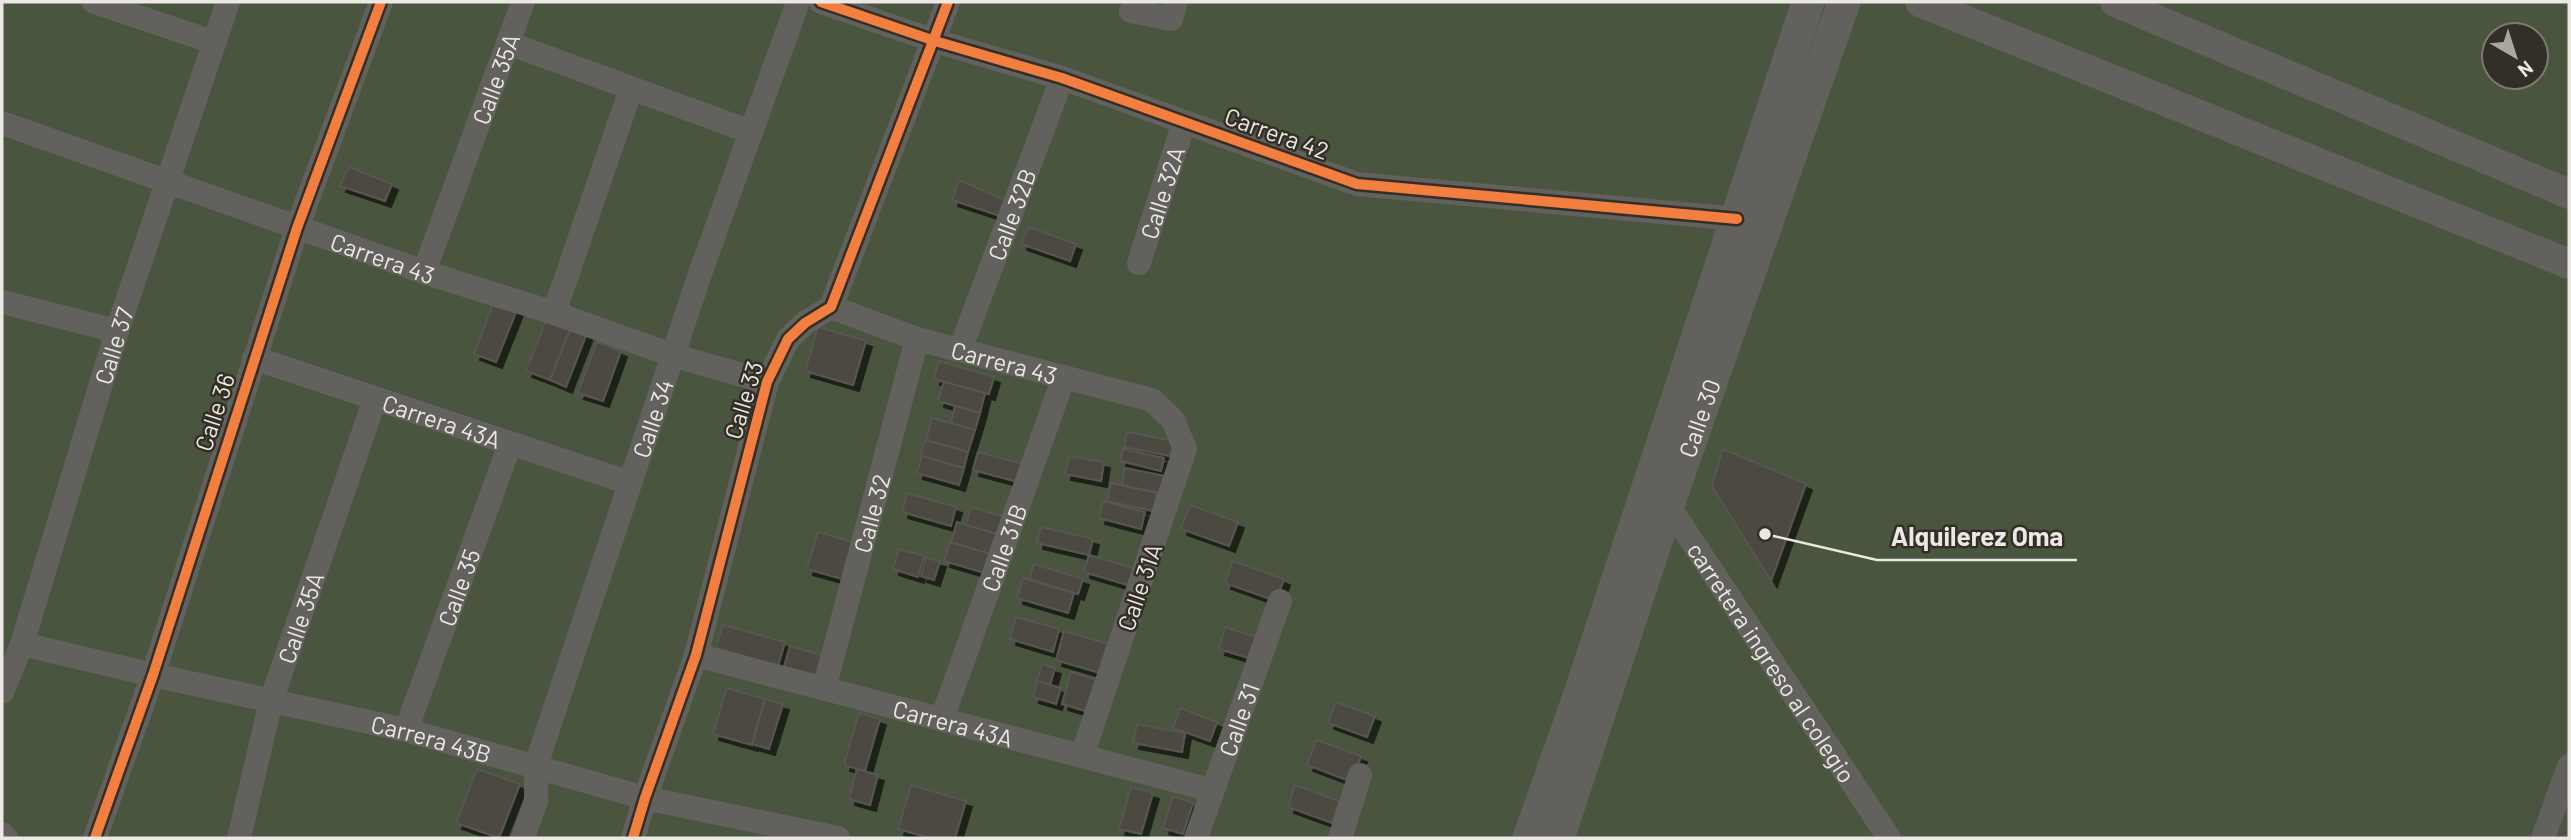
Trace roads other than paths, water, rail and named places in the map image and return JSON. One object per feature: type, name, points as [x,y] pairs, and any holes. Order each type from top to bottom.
[{"type":"main road","name":"Calle 30","points":[[1558,838],[1737,219],[1808,2]]},
{"type":"main road","name":"Calle 30","points":[[1529,838],[1844,2]]},
{"type":"street","points":[[94,2],[213,42]]},
{"type":"street","name":"Calle 37","points":[[2,692],[22,644],[117,331],[228,2]]},
{"type":"street","name":"Calle 36","points":[[95,838],[153,675],[297,228],[381,2]]},
{"type":"street","name":"Calle 35A","points":[[424,272],[523,2]]},
{"type":"street","name":"Calle 34","points":[[523,838],[536,801],[536,765],[672,355],[798,2]]},
{"type":"street","name":"Carrera 42","points":[[821,2],[935,41],[1062,78],[1357,184],[1737,219]]},
{"type":"street","points":[[831,307],[948,2]]},
{"type":"street","points":[[1131,11],[1171,19],[1176,2]]},
{"type":"street","points":[[1920,2],[2569,264]]},
{"type":"street","points":[[2115,2],[2569,194]]},
{"type":"street","points":[[508,43],[751,132]]},
{"type":"street","name":"Calle 32B","points":[[960,350],[1062,78]]},
{"type":"street","points":[[554,313],[631,89]]},
{"type":"street","name":"Calle 32A","points":[[1139,263],[1184,122]]},
{"type":"street","name":"Carrera 43","points":[[2,123],[424,272],[554,313],[672,355],[767,383]]},
{"type":"street","points":[[2,302],[117,331]]},
{"type":"street","name":"Carrera 43","points":[[831,307],[918,339],[1152,400],[1173,420]]},
{"type":"street","name":"Calle 33","points":[[633,838],[696,655],[767,383],[788,339],[805,323],[831,307]]},
{"type":"street","name":"Calle 32","points":[[824,689],[918,339]]},
{"type":"street","name":"Carrera 43A","points":[[254,358],[630,483]]},
{"type":"street","name":"Calle 31B","points":[[942,719],[1064,377]]},
{"type":"street","name":"Calle 35A","points":[[241,837],[271,701],[375,398]]},
{"type":"street","name":"Calle 31A","points":[[1082,756],[1185,449],[1173,420]]},
{"type":"street","name":"Calle 35","points":[[406,730],[510,444]]},
{"type":"street","name":"carretera ingreso al colegio","points":[[1657,502],[1889,838]]},
{"type":"street","name":"Calle 31","points":[[1196,838],[1280,601]]},
{"type":"street","name":"Carrera 43B","points":[[22,644],[406,730],[645,798],[838,838]]},
{"type":"street","name":"Carrera 43A","points":[[696,655],[1211,790]]},
{"type":"street","points":[[2543,838],[2569,766]]},
{"type":"street","points":[[1340,838],[1360,775]]},
{"type":"street","points":[[2,834],[6,838]]},
{"type":"place","name":"Alquilerez Oma","points":[[1765,534]]}]
